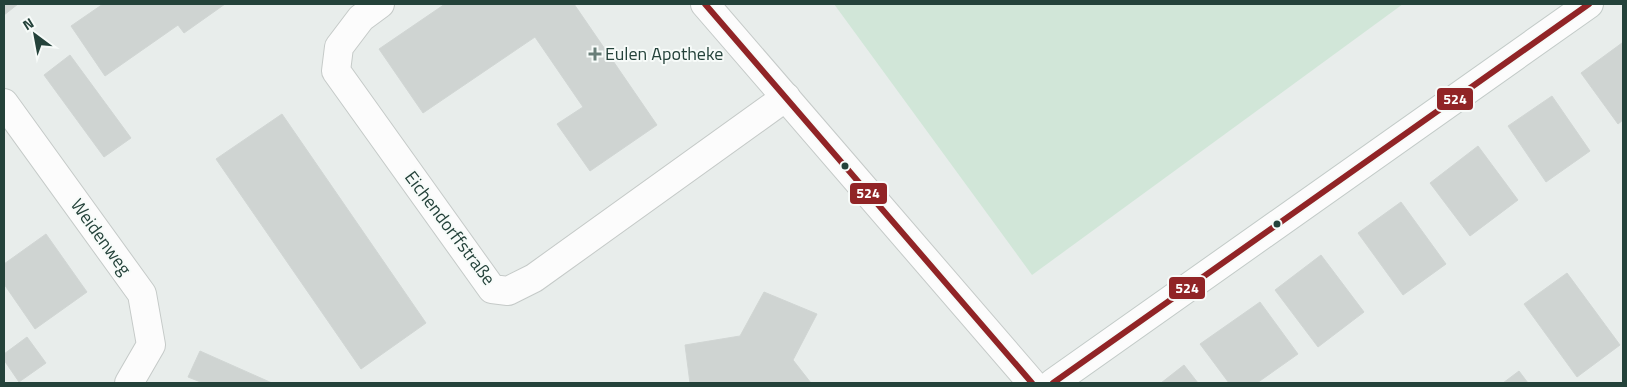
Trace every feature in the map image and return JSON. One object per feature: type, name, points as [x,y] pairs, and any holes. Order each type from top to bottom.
[{"type":"street","name":"Eichendorffstraße","points":[[380,4],[361,18],[339,47],[336,71],[492,289],[508,291],[534,278],[786,97]]},
{"type":"street","points":[[705,4],[1032,383]]},
{"type":"street","points":[[1053,383],[1589,4]]},
{"type":"street","name":"Weidenweg","points":[[4,103],[142,294],[151,345],[129,383]]},
{"type":"green space","points":[[834,4],[1403,4],[1032,275]]},
{"type":"building","points":[[4,4],[18,4],[4,15]]},
{"type":"building","points":[[103,4],[225,4],[184,33],[178,25],[105,76],[71,26]]},
{"type":"building","points":[[445,4],[574,4],[657,125],[590,171],[557,124],[583,107],[535,37],[423,113],[379,49]]},
{"type":"building","points":[[1622,43],[1623,120],[1618,124],[1581,73]]},
{"type":"building","points":[[70,55],[131,138],[104,157],[44,75]]},
{"type":"building","points":[[1552,96],[1590,151],[1546,182],[1508,126]]},
{"type":"building","points":[[282,114],[426,323],[361,369],[216,159]]},
{"type":"building","points":[[1478,146],[1518,200],[1470,236],[1430,183]]},
{"type":"building","points":[[1401,202],[1446,264],[1403,295],[1358,233]]},
{"type":"building","points":[[46,234],[87,292],[35,329],[4,284],[4,264]]},
{"type":"building","points":[[1321,255],[1364,312],[1318,347],[1275,290]]},
{"type":"building","points":[[1567,273],[1620,345],[1577,377],[1524,304]]},
{"type":"building","points":[[764,292],[817,314],[793,360],[811,383],[690,383],[685,345],[740,336]]},
{"type":"building","points":[[1260,302],[1298,354],[1257,383],[1229,383],[1200,344]]},
{"type":"building","points":[[27,337],[46,363],[19,382],[4,360],[4,354]]},
{"type":"building","points":[[200,351],[272,383],[203,383],[188,377]]},
{"type":"building","points":[[1184,365],[1198,383],[1161,383]]},
{"type":"building","points":[[1519,371],[1528,383],[1503,383]]},
{"type":"transit line","name":"524","points":[[705,4],[1032,383]]},
{"type":"transit line","name":"524","points":[[1053,383],[1589,4]]},
{"type":"place","name":"Eulen Apotheke","points":[[595,54]]}]
